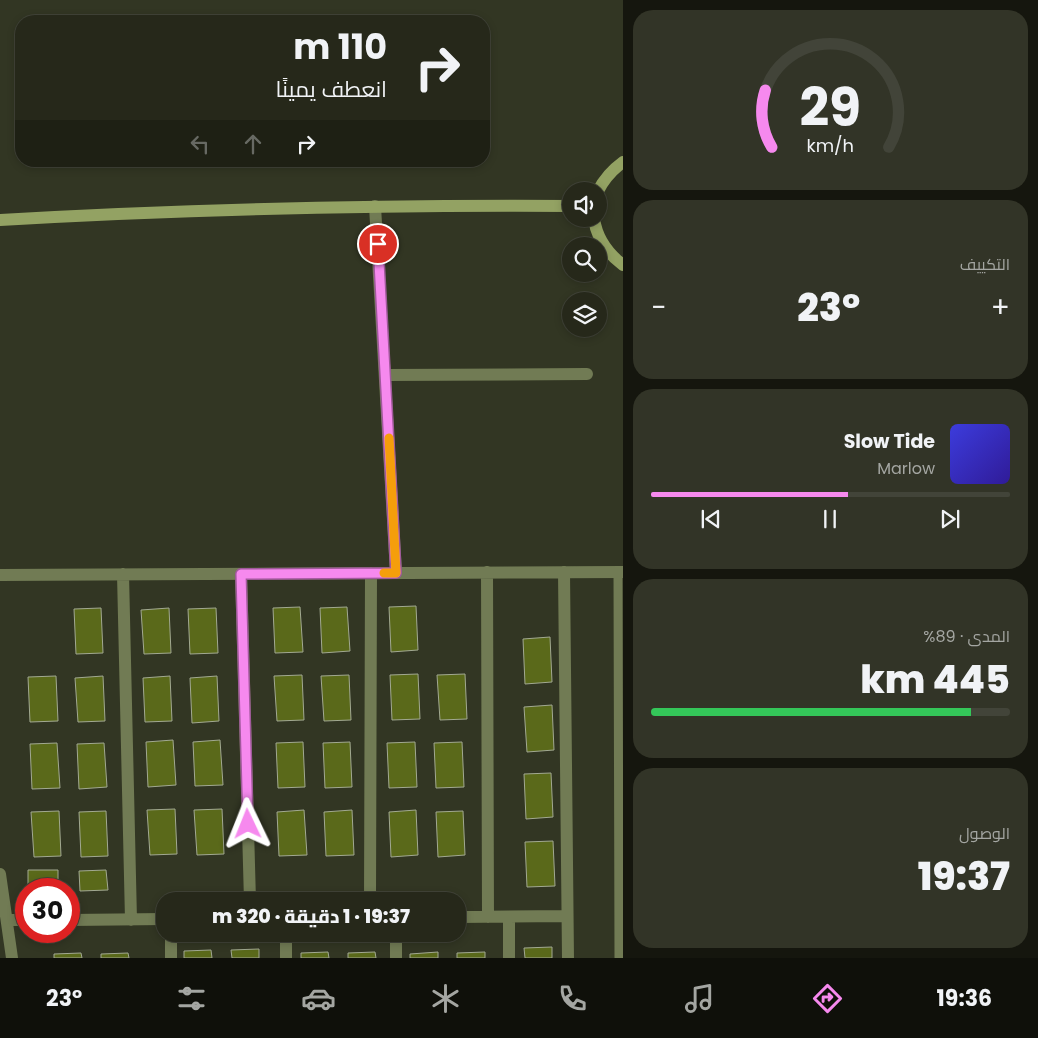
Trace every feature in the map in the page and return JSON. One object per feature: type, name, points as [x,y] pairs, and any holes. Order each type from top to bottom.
[{"type":"street","points":[[604,182],[614,169],[623,162]]},
{"type":"street","points":[[0,220],[232,209],[375,206],[562,206]]},
{"type":"street","points":[[375,206],[396,573]]},
{"type":"street","points":[[596,227],[605,248],[613,258],[623,265]]},
{"type":"street","points":[[385,375],[587,374]]},
{"type":"street","points":[[487,572],[488,917]]},
{"type":"street","points":[[564,572],[568,958]]},
{"type":"street","points":[[0,575],[621,572]]},
{"type":"street","points":[[370,892],[372,573]]},
{"type":"street","points":[[123,574],[131,920]]},
{"type":"street","points":[[241,574],[250,892]]},
{"type":"street","points":[[0,874],[12,958]]},
{"type":"street","points":[[466,917],[567,916]]},
{"type":"street","points":[[509,917],[509,958]]},
{"type":"street","points":[[80,920],[156,919]]},
{"type":"street","points":[[7,920],[15,920]]},
{"type":"street","points":[[171,942],[171,958]]},
{"type":"street","points":[[286,942],[286,958]]},
{"type":"street","points":[[396,942],[396,958]]},
{"type":"lane","points":[[619,958],[621,572]]},
{"type":"building","points":[[416,606],[418,650],[391,652],[389,607]]},
{"type":"building","points":[[300,607],[303,652],[275,653],[273,608]]},
{"type":"building","points":[[347,607],[350,651],[322,653],[320,608]]},
{"type":"building","points":[[101,608],[103,653],[76,654],[74,609]]},
{"type":"building","points":[[169,608],[171,653],[144,654],[141,610]]},
{"type":"building","points":[[216,608],[218,653],[190,654],[188,609]]},
{"type":"building","points":[[550,637],[552,682],[525,684],[523,639]]},
{"type":"building","points":[[418,674],[420,719],[392,720],[390,675]]},
{"type":"building","points":[[465,674],[467,719],[440,720],[437,675]]},
{"type":"building","points":[[302,675],[304,720],[277,721],[274,676]]},
{"type":"building","points":[[349,675],[351,720],[324,721],[321,676]]},
{"type":"building","points":[[56,676],[58,721],[30,722],[28,677]]},
{"type":"building","points":[[103,676],[105,721],[78,722],[75,678]]},
{"type":"building","points":[[170,676],[172,721],[145,722],[143,678]]},
{"type":"building","points":[[217,676],[219,721],[192,723],[190,678]]},
{"type":"building","points":[[552,705],[554,750],[527,752],[524,707]]},
{"type":"building","points":[[173,740],[176,785],[148,787],[146,742]]},
{"type":"building","points":[[220,740],[223,785],[195,786],[193,742]]},
{"type":"building","points":[[303,742],[305,787],[278,788],[276,743]]},
{"type":"building","points":[[350,742],[352,787],[325,788],[323,743]]},
{"type":"building","points":[[415,742],[417,787],[389,788],[387,743]]},
{"type":"building","points":[[462,742],[464,787],[436,788],[434,743]]},
{"type":"building","points":[[57,743],[60,788],[32,789],[30,744]]},
{"type":"building","points":[[104,743],[107,787],[79,789],[77,744]]},
{"type":"building","points":[[551,773],[553,817],[526,819],[524,774]]},
{"type":"building","points":[[175,809],[177,854],[150,855],[147,810]]},
{"type":"building","points":[[222,809],[224,854],[197,855],[194,810]]},
{"type":"building","points":[[304,810],[307,855],[279,856],[277,812]]},
{"type":"building","points":[[352,810],[354,855],[326,856],[324,812]]},
{"type":"building","points":[[416,810],[418,855],[391,857],[389,812]]},
{"type":"building","points":[[59,811],[61,856],[34,857],[31,812]]},
{"type":"building","points":[[106,811],[108,856],[81,857],[79,812]]},
{"type":"building","points":[[463,811],[465,855],[438,857],[436,812]]},
{"type":"building","points":[[553,841],[555,886],[527,887],[525,842]]},
{"type":"building","points":[[28,870],[58,870],[58,878],[28,878]]},
{"type":"building","points":[[106,870],[108,890],[80,891],[79,871]]},
{"type":"building","points":[[552,947],[552,958],[525,958],[524,948]]},
{"type":"building","points":[[259,949],[259,958],[232,958],[231,950]]},
{"type":"building","points":[[211,950],[212,958],[184,958],[184,951]]},
{"type":"building","points":[[328,952],[329,958],[301,958],[301,953]]},
{"type":"building","points":[[375,952],[376,958],[348,958],[348,953]]},
{"type":"building","points":[[438,952],[438,958],[410,958],[410,954]]},
{"type":"building","points":[[485,952],[485,958],[457,958],[457,953]]},
{"type":"building","points":[[81,953],[82,958],[54,958],[54,954]]},
{"type":"building","points":[[128,953],[129,958],[101,958],[101,954]]},
{"type":"slow traffic","points":[[384,573],[396,573],[389,438]]},
{"type":"route","points":[[248,824],[241,574],[396,573],[378,244]]}]
